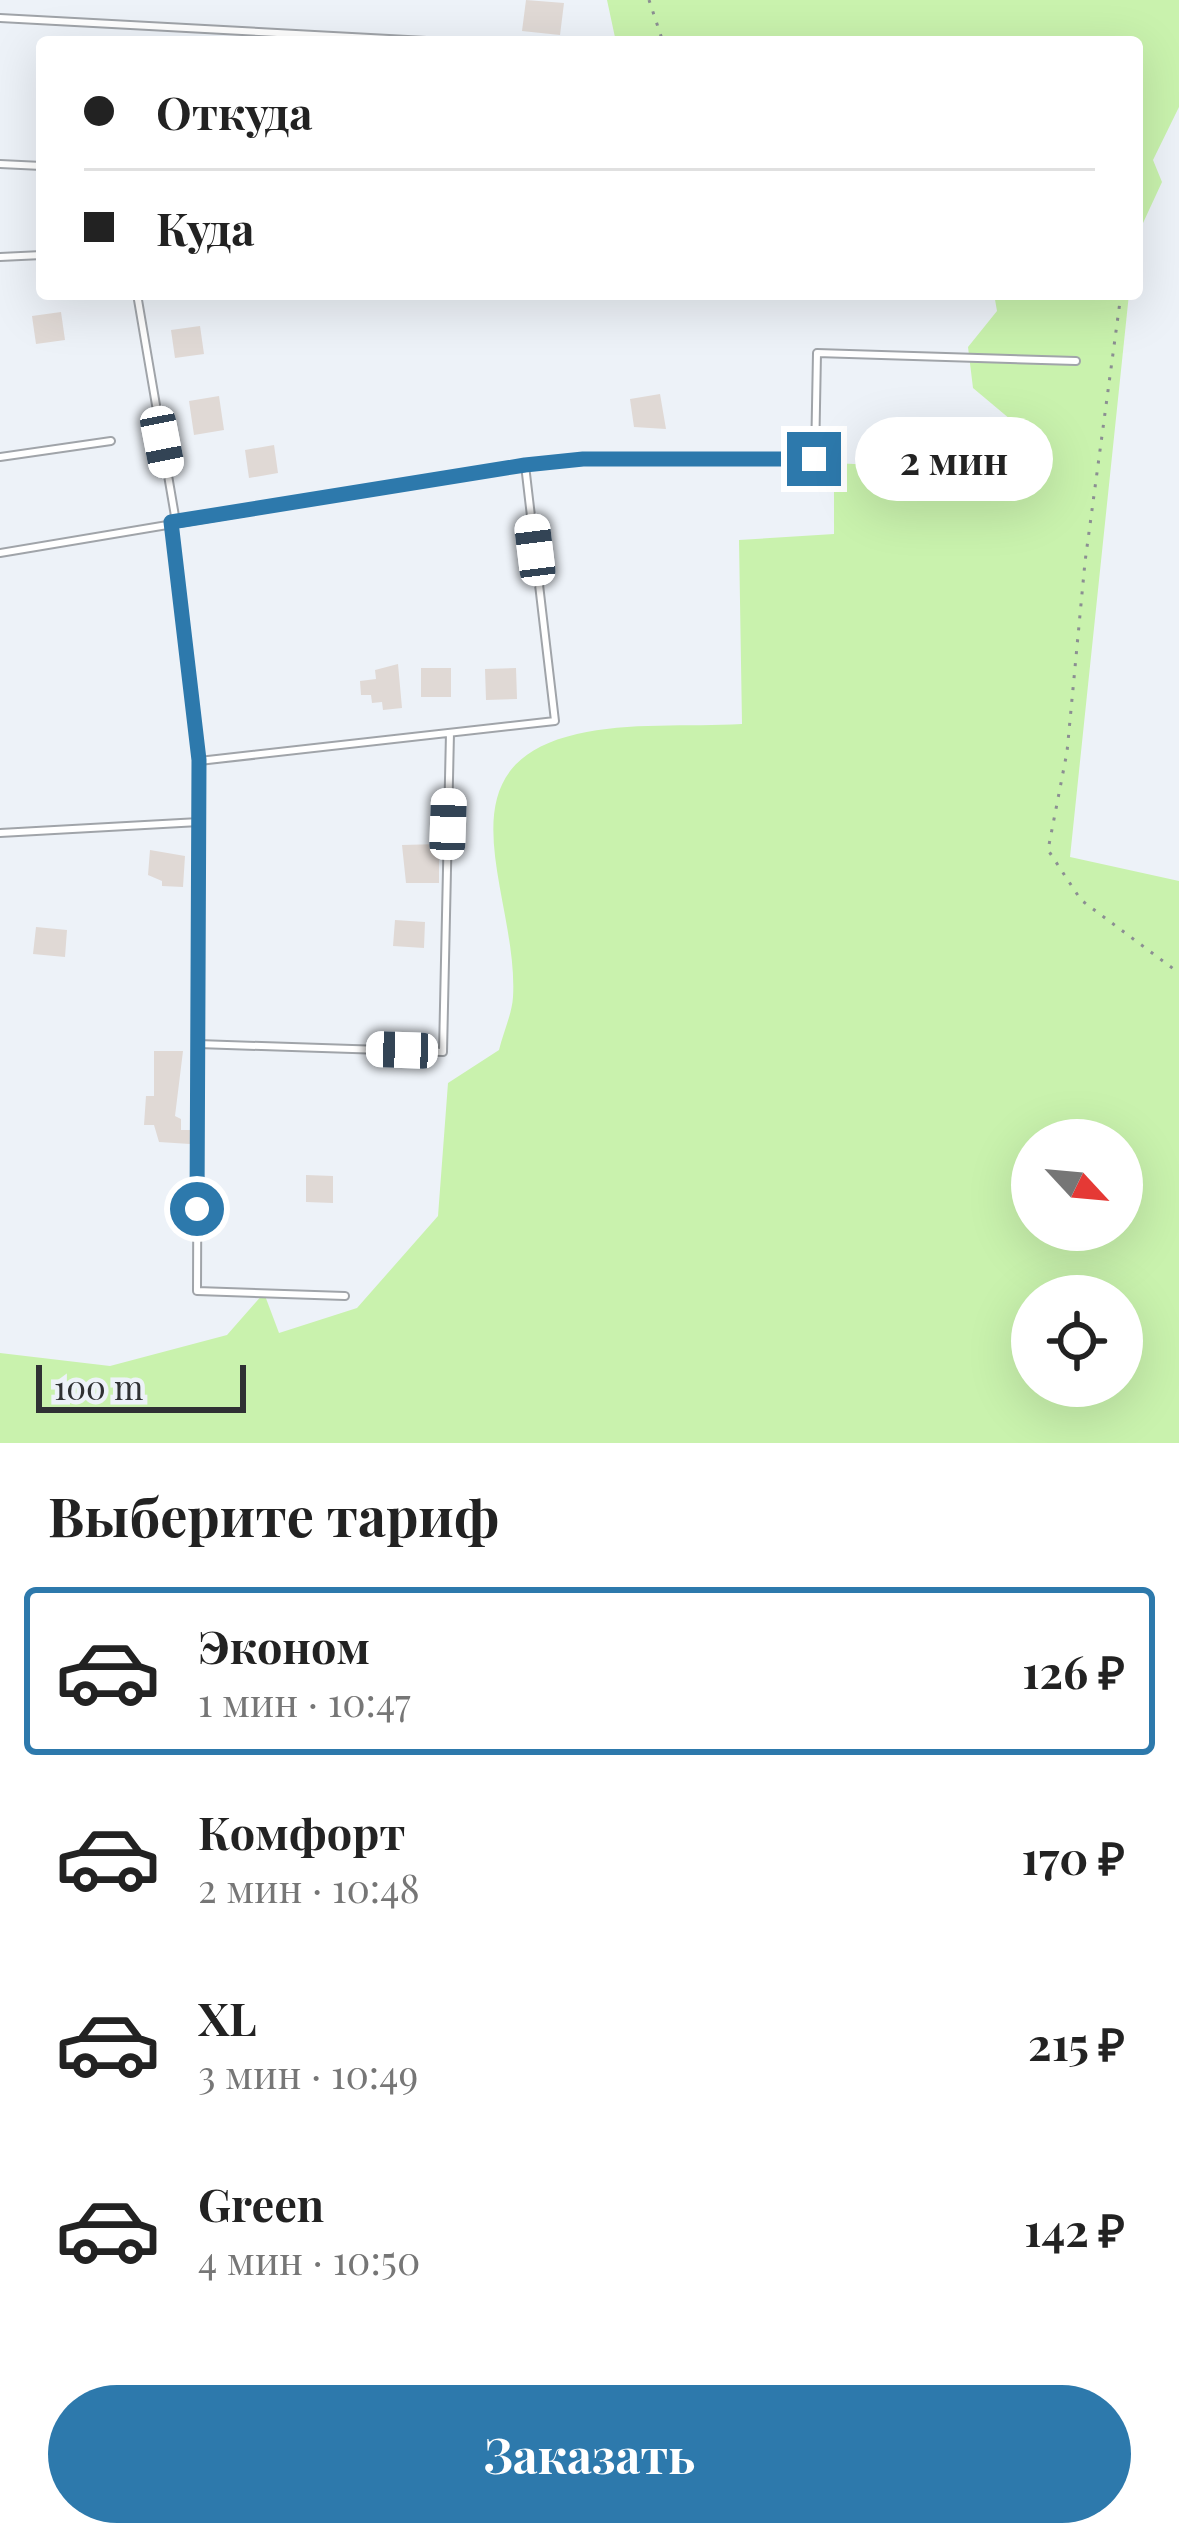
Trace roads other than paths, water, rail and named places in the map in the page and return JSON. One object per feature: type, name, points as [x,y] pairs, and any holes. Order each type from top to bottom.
[{"type":"lane","points":[[0,18],[334,36]]},
{"type":"lane","points":[[0,164],[36,166]]},
{"type":"lane","points":[[0,257],[36,255]]},
{"type":"lane","points":[[138,300],[174,522],[199,760],[197,1291],[345,1296]]},
{"type":"lane","points":[[0,553],[525,465],[583,459],[814,459],[817,353],[1076,362]]},
{"type":"lane","points":[[0,458],[111,441]]},
{"type":"lane","points":[[199,760],[555,722],[525,465]]},
{"type":"lane","points":[[198,1044],[443,1052],[450,733]]},
{"type":"lane","points":[[0,833],[199,822]]}]
